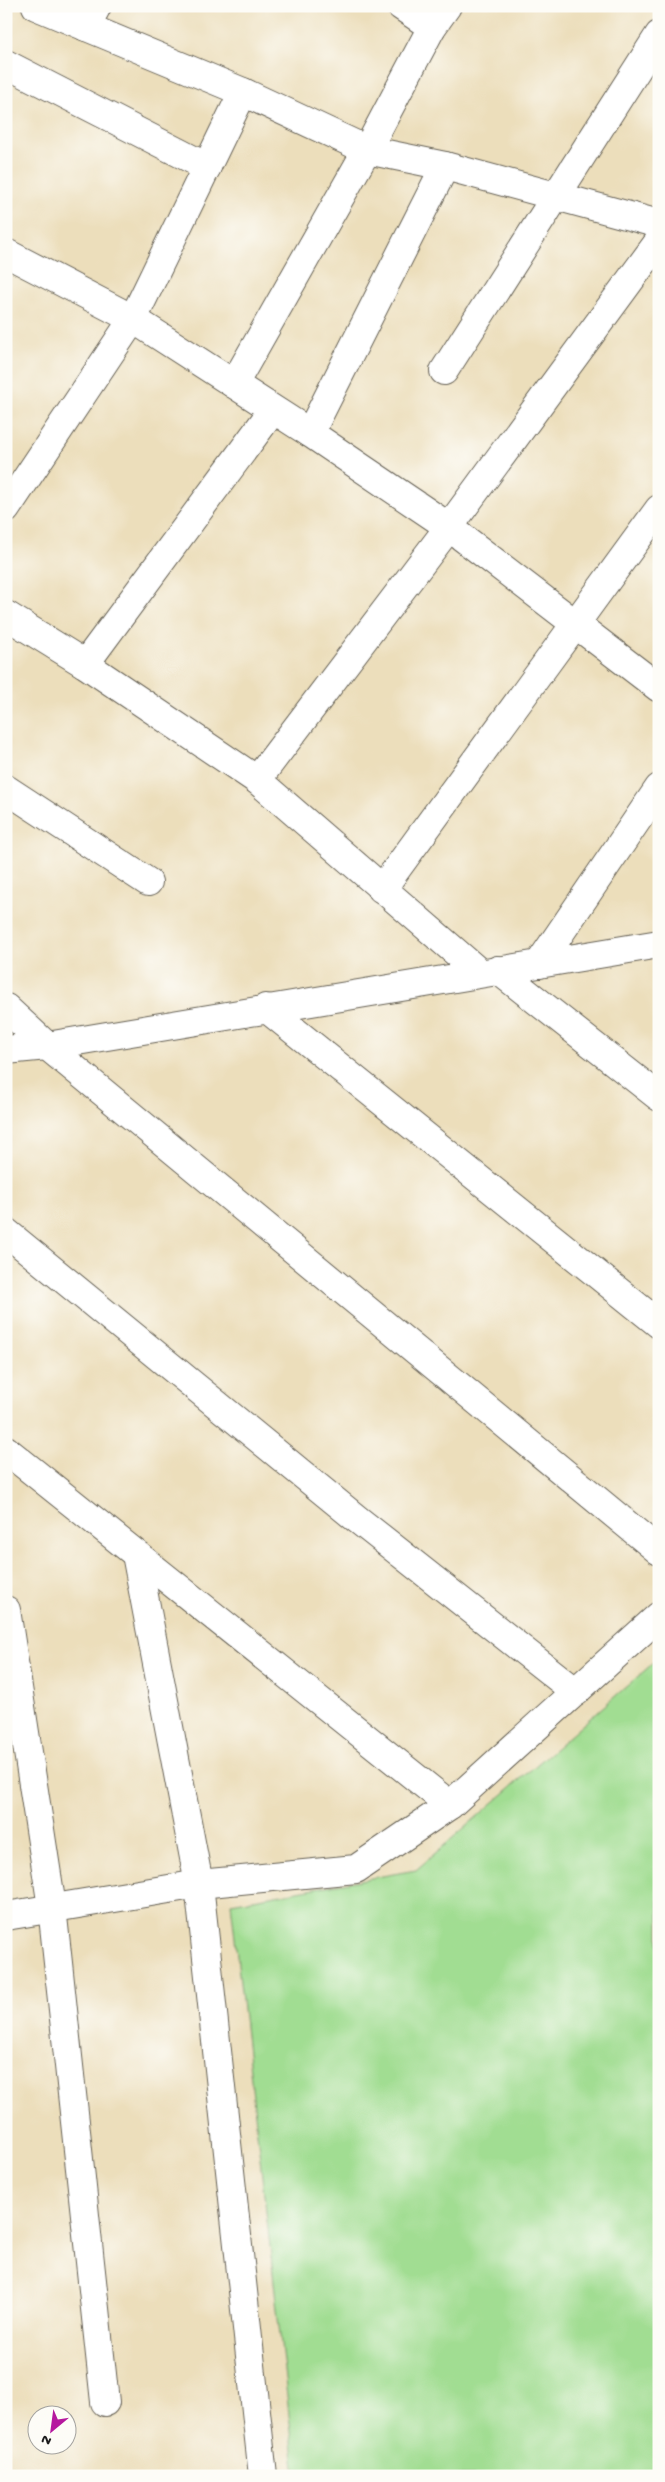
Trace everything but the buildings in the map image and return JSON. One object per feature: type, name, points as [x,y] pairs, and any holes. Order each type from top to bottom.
[{"type":"street","points":[[36,6],[92,17],[243,92],[367,150],[445,166],[659,224]]},
{"type":"street","points":[[234,384],[367,150],[440,16],[400,6]]},
{"type":"street","points":[[444,371],[659,35]]},
{"type":"street","points":[[6,64],[207,167]]},
{"type":"street","points":[[11,492],[133,319],[243,92]]},
{"type":"street","points":[[310,433],[445,166]]},
{"type":"street","points":[[257,780],[449,528],[659,241]]},
{"type":"street","points":[[6,253],[133,319],[310,433],[449,528],[659,688]]},
{"type":"street","points":[[84,664],[273,410]]},
{"type":"street","points":[[382,889],[659,509]]},
{"type":"street","points":[[6,615],[84,664],[257,780],[382,889],[489,972],[659,1097]]},
{"type":"street","points":[[539,964],[659,788]]},
{"type":"street","points":[[6,789],[148,882]]},
{"type":"street","points":[[6,1050],[47,1046],[659,944]]},
{"type":"street","points":[[6,1008],[47,1046],[659,1551]]},
{"type":"street","points":[[266,1008],[659,1324]]},
{"type":"street","points":[[6,1232],[356,1519],[576,1692]]},
{"type":"street","points":[[6,1450],[450,1805]]},
{"type":"street","points":[[136,1554],[199,1884],[262,2476]]},
{"type":"street","points":[[6,1610],[52,1908],[105,2402]]},
{"type":"street","points":[[6,1916],[199,1884],[356,1869],[450,1805],[659,1616]]},
{"type":"green space","points":[[659,1658],[659,2476],[296,2476],[231,1903],[416,1870]]}]
